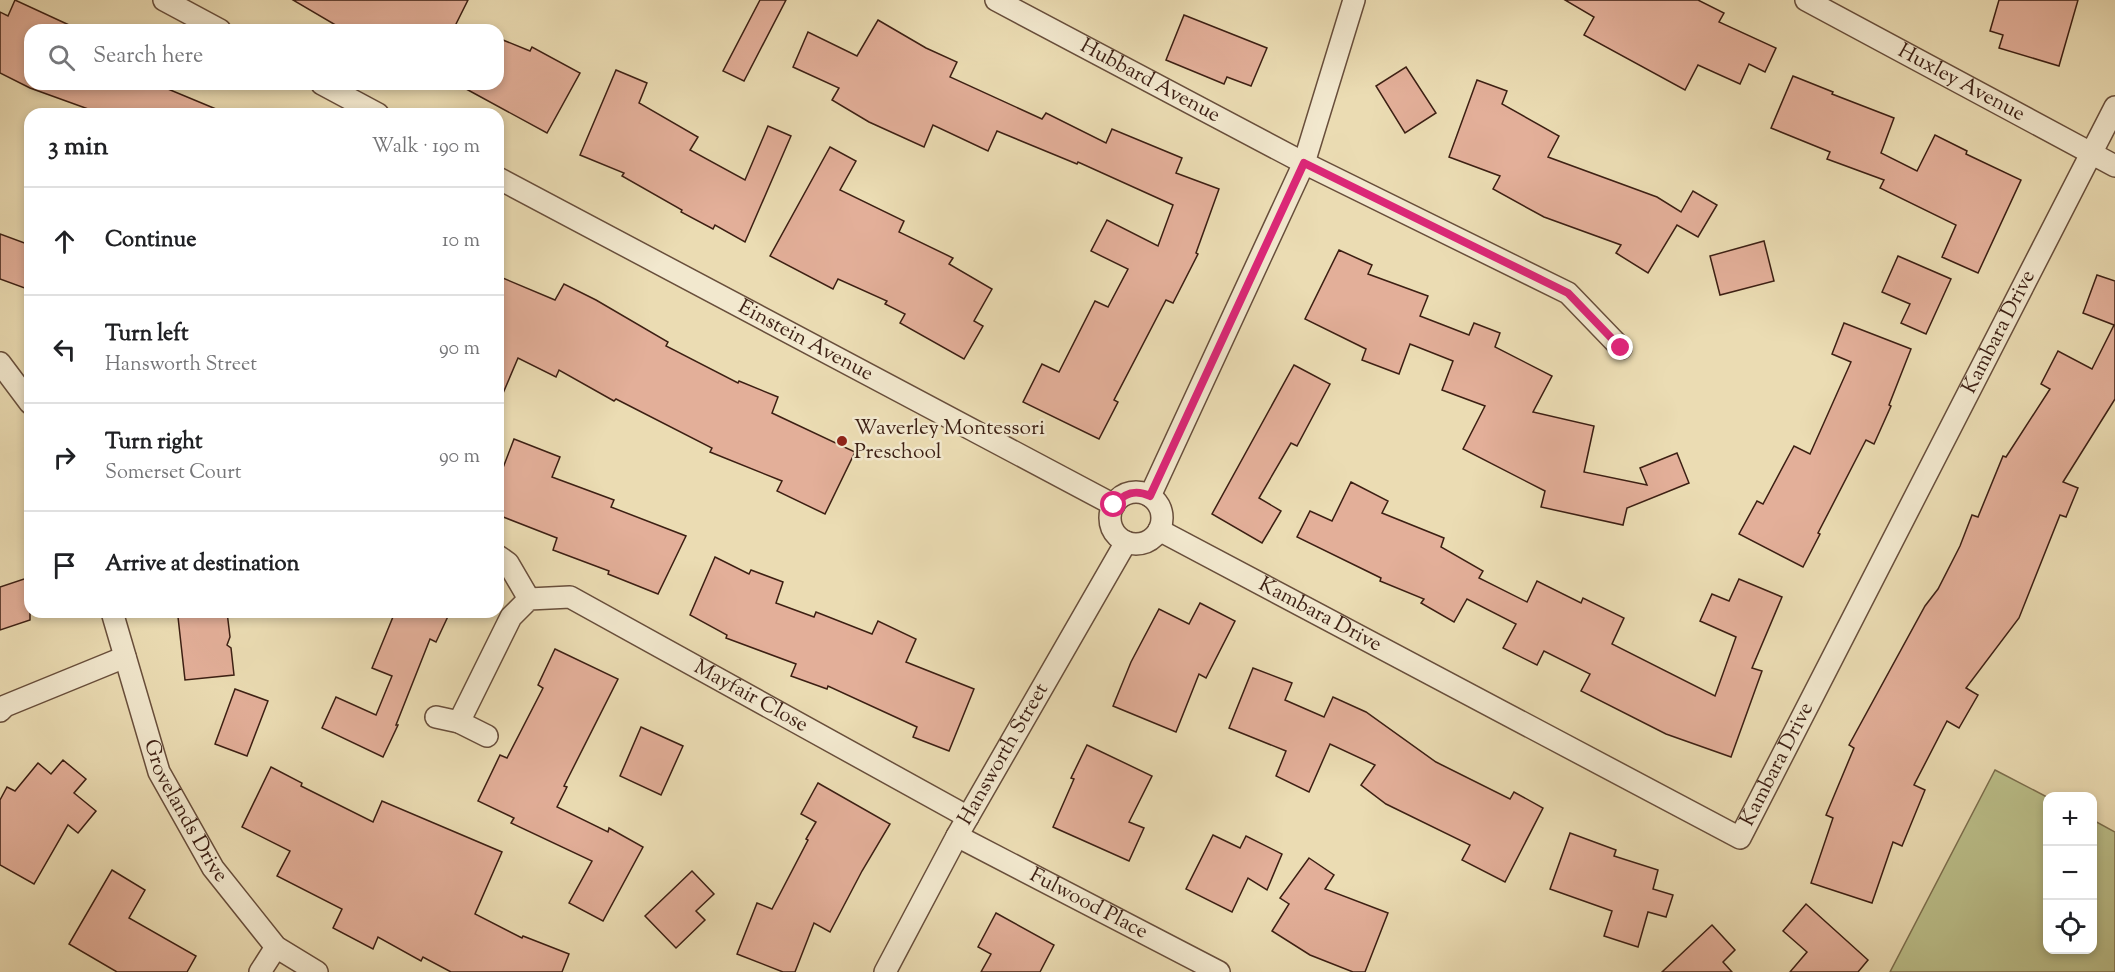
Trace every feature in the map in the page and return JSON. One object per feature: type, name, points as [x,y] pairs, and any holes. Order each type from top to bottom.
[{"type":"street","points":[[164,0],[209,24]]},
{"type":"street","name":"Hubbard Avenue","points":[[996,0],[1304,163],[1568,293],[1621,348]]},
{"type":"street","points":[[1150,496],[1304,163],[1354,0]]},
{"type":"street","name":"Huxley Avenue","points":[[1806,0],[2115,166]]},
{"type":"street","points":[[333,90],[367,108]]},
{"type":"street","name":"Kambara Drive","points":[[1159,530],[1740,838],[2115,107]]},
{"type":"street","name":"Einstein Avenue","points":[[504,181],[1114,505]]},
{"type":"street","points":[[0,363],[24,395]]},
{"type":"street","points":[[1136,492],[1150,496],[1161,510],[1162,519],[1159,530],[1146,542],[1137,544],[1126,542],[1113,530],[1110,521],[1114,505],[1127,493],[1136,492]]},
{"type":"street","name":"Hansworth Street","points":[[885,972],[957,836],[1126,542]]},
{"type":"street","points":[[459,723],[511,617],[529,598],[508,562],[504,560]]},
{"type":"street","name":"Mayfair Close","points":[[529,598],[570,597],[968,817]]},
{"type":"street","name":"Grovelands Drive","points":[[114,618],[159,772],[213,868],[276,947],[317,972]]},
{"type":"street","points":[[0,711],[6,706],[125,657]]},
{"type":"street","points":[[436,717],[459,723],[487,736]]},
{"type":"street","name":"Fulwood Place","points":[[957,836],[1219,972]]},
{"type":"street","points":[[260,972],[276,947]]},
{"type":"green space","points":[[1995,770],[2043,795],[2043,954],[2097,954],[2097,822],[2115,832],[2115,972],[1890,972]]},
{"type":"building","points":[[15,0],[67,24],[24,24],[24,85],[0,73],[0,12],[8,16]]},
{"type":"building","points":[[293,0],[468,0],[456,24],[334,24]]},
{"type":"building","points":[[760,0],[786,0],[744,81],[723,71]]},
{"type":"building","points":[[1565,0],[1698,0],[1724,13],[1719,22],[1776,48],[1765,72],[1749,64],[1740,84],[1698,65],[1685,90],[1584,35],[1594,17]]},
{"type":"building","points":[[1999,0],[2078,0],[2059,66],[1999,48],[2003,35],[1990,31]]},
{"type":"building","points":[[1184,15],[1267,48],[1251,86],[1227,77],[1224,84],[1166,60]]},
{"type":"building","points":[[878,20],[926,48],[957,62],[950,77],[1042,119],[1046,113],[1106,143],[1112,129],[1182,158],[1176,173],[1219,189],[1196,253],[1198,254],[1173,303],[1166,300],[1114,400],[1118,402],[1099,439],[1023,402],[1042,364],[1059,372],[1095,301],[1108,307],[1128,269],[1091,251],[1107,220],[1158,246],[1173,205],[1078,162],[1077,164],[997,131],[988,151],[933,125],[924,147],[869,122],[832,100],[839,88],[793,67],[808,32],[857,56]]},
{"type":"building","points":[[504,40],[530,51],[532,47],[580,73],[547,133],[468,90],[504,90]]},
{"type":"building","points":[[1406,67],[1436,113],[1405,133],[1376,86]]},
{"type":"building","points":[[616,70],[647,83],[639,103],[698,137],[690,150],[745,180],[768,126],[791,136],[745,242],[715,225],[713,229],[681,212],[682,210],[622,176],[624,173],[580,155]]},
{"type":"building","points":[[1793,76],[1894,118],[1881,153],[1917,171],[1935,135],[1967,151],[1966,154],[2021,180],[1978,273],[1942,257],[1956,225],[1880,188],[1884,180],[1827,159],[1830,152],[1771,128]]},
{"type":"building","points":[[1477,80],[1507,91],[1502,104],[1559,136],[1548,157],[1657,197],[1681,212],[1693,191],[1717,205],[1698,237],[1677,225],[1648,273],[1616,253],[1621,245],[1544,217],[1493,189],[1500,176],[1449,157]]},
{"type":"building","points":[[36,90],[170,90],[214,108],[85,108]]},
{"type":"building","points":[[830,147],[856,161],[840,190],[904,221],[899,232],[953,258],[949,264],[992,289],[974,321],[983,326],[964,359],[900,323],[905,314],[885,304],[887,301],[838,279],[833,289],[770,256]]},
{"type":"building","points":[[0,234],[24,243],[24,288],[0,279]]},
{"type":"building","points":[[1764,241],[1774,281],[1720,295],[1710,256]]},
{"type":"building","points":[[1339,250],[1372,265],[1368,274],[1428,296],[1420,316],[1469,335],[1474,323],[1500,333],[1495,347],[1552,376],[1533,412],[1594,426],[1584,472],[1647,485],[1640,468],[1677,453],[1689,483],[1627,508],[1623,525],[1541,507],[1545,491],[1463,449],[1485,406],[1442,390],[1453,361],[1410,344],[1399,374],[1362,360],[1366,349],[1305,319]]},
{"type":"building","points":[[1898,256],[1951,279],[1926,334],[1901,323],[1910,304],[1882,292]]},
{"type":"building","points":[[2097,275],[2115,281],[2115,399],[2063,482],[2078,488],[2066,517],[2060,515],[2019,618],[1966,688],[1978,695],[1959,728],[1947,721],[1914,785],[1925,790],[1902,846],[1893,842],[1872,903],[1811,883],[1833,818],[1826,815],[1854,748],[1849,745],[1925,606],[1938,589],[1960,546],[1972,515],[1978,517],[2003,456],[2006,457],[2050,389],[2041,384],[2058,351],[2092,369],[2114,325],[2083,313]]},
{"type":"building","points":[[504,279],[555,300],[564,284],[668,342],[666,346],[738,383],[739,381],[778,397],[772,413],[855,452],[825,514],[777,491],[782,481],[710,452],[712,448],[616,399],[614,401],[559,370],[556,377],[518,358],[504,391]]},
{"type":"building","points":[[1844,323],[1911,349],[1889,405],[1891,406],[1874,444],[1866,440],[1803,567],[1739,534],[1757,501],[1763,504],[1794,446],[1810,454],[1851,362],[1832,354]]},
{"type":"building","points":[[1294,365],[1330,384],[1297,446],[1291,443],[1259,498],[1281,511],[1262,543],[1212,514]]},
{"type":"building","points":[[514,439],[560,457],[552,477],[614,500],[611,507],[686,536],[658,594],[608,574],[609,571],[553,550],[557,538],[504,517],[504,465]]},
{"type":"building","points":[[1351,482],[1388,501],[1382,513],[1444,538],[1441,547],[1483,571],[1479,578],[1527,602],[1537,581],[1581,603],[1583,598],[1624,618],[1612,644],[1715,696],[1736,637],[1700,621],[1712,594],[1729,601],[1739,579],[1782,597],[1752,668],[1762,671],[1731,757],[1666,734],[1581,691],[1590,674],[1544,651],[1537,665],[1503,648],[1516,624],[1467,599],[1454,622],[1421,603],[1424,599],[1380,581],[1381,578],[1297,537],[1310,511],[1332,521]]},
{"type":"building","points":[[715,557],[749,574],[751,570],[783,582],[776,603],[814,617],[816,612],[872,634],[878,621],[916,639],[906,662],[974,689],[949,751],[913,737],[917,727],[828,686],[827,689],[791,676],[796,664],[726,638],[727,635],[690,615]]},
{"type":"building","points":[[24,579],[24,618],[30,618],[30,620],[0,630],[0,587]]},
{"type":"building","points":[[1200,603],[1235,621],[1206,678],[1199,674],[1176,732],[1113,706],[1131,662],[1159,609],[1189,624]]},
{"type":"building","points":[[178,618],[228,618],[230,637],[227,645],[231,648],[234,675],[185,680]]},
{"type":"building","points":[[393,618],[447,618],[436,642],[430,639],[396,725],[398,725],[383,757],[322,728],[336,697],[376,715],[392,676],[372,668]]},
{"type":"building","points":[[555,649],[618,679],[564,786],[567,787],[557,807],[608,832],[609,828],[643,847],[603,921],[569,903],[592,861],[511,823],[514,818],[478,801],[500,755],[507,758],[543,688],[538,685]]},
{"type":"building","points":[[1253,668],[1292,683],[1285,700],[1324,717],[1333,697],[1366,712],[1436,762],[1510,799],[1514,792],[1543,808],[1505,882],[1462,860],[1470,845],[1386,804],[1361,785],[1375,765],[1330,744],[1309,792],[1276,776],[1286,751],[1229,728]]},
{"type":"building","points":[[235,689],[268,701],[247,756],[215,744]]},
{"type":"building","points":[[641,727],[683,746],[661,795],[620,776]]},
{"type":"building","points":[[1087,745],[1152,776],[1129,822],[1144,828],[1129,861],[1053,827],[1074,779],[1071,778]]},
{"type":"building","points":[[63,760],[86,779],[74,793],[96,811],[78,833],[68,825],[34,884],[0,865],[0,800],[7,787],[15,791],[38,763],[51,774]]},
{"type":"building","points":[[271,767],[302,783],[301,786],[373,822],[382,801],[502,852],[475,914],[522,938],[523,936],[569,954],[562,972],[451,972],[423,957],[421,961],[378,937],[373,949],[333,928],[342,909],[277,876],[290,851],[242,827]]},
{"type":"building","points":[[818,783],[890,824],[830,932],[814,923],[795,972],[783,972],[737,954],[757,903],[772,909],[808,840],[806,839],[816,822],[801,814]]},
{"type":"building","points":[[1570,833],[1616,850],[1614,856],[1658,870],[1653,889],[1673,895],[1666,917],[1648,912],[1638,947],[1604,936],[1612,911],[1550,889]]},
{"type":"building","points":[[1213,835],[1240,848],[1246,836],[1282,854],[1267,890],[1248,878],[1232,912],[1186,889]]},
{"type":"building","points":[[1309,858],[1334,875],[1325,889],[1388,913],[1365,972],[1353,972],[1310,955],[1272,931],[1289,904],[1280,898]]},
{"type":"building","points":[[112,870],[145,890],[129,918],[196,956],[187,972],[117,972],[69,944]]},
{"type":"building","points":[[692,871],[714,894],[696,911],[705,920],[676,948],[645,916]]},
{"type":"building","points":[[1806,904],[1868,960],[1858,972],[1790,972],[1807,952],[1783,931]]},
{"type":"building","points":[[996,913],[1054,945],[1040,972],[981,972],[991,954],[978,947]]},
{"type":"building","points":[[1712,925],[1735,950],[1723,962],[1732,972],[1662,972]]},
{"type":"place","name":"Waverley Montessori Preschool","points":[[842,441]]},
{"type":"route","points":[[1114,505],[1127,493],[1145,493],[1150,496],[1304,163],[1568,293],[1621,348]]}]
